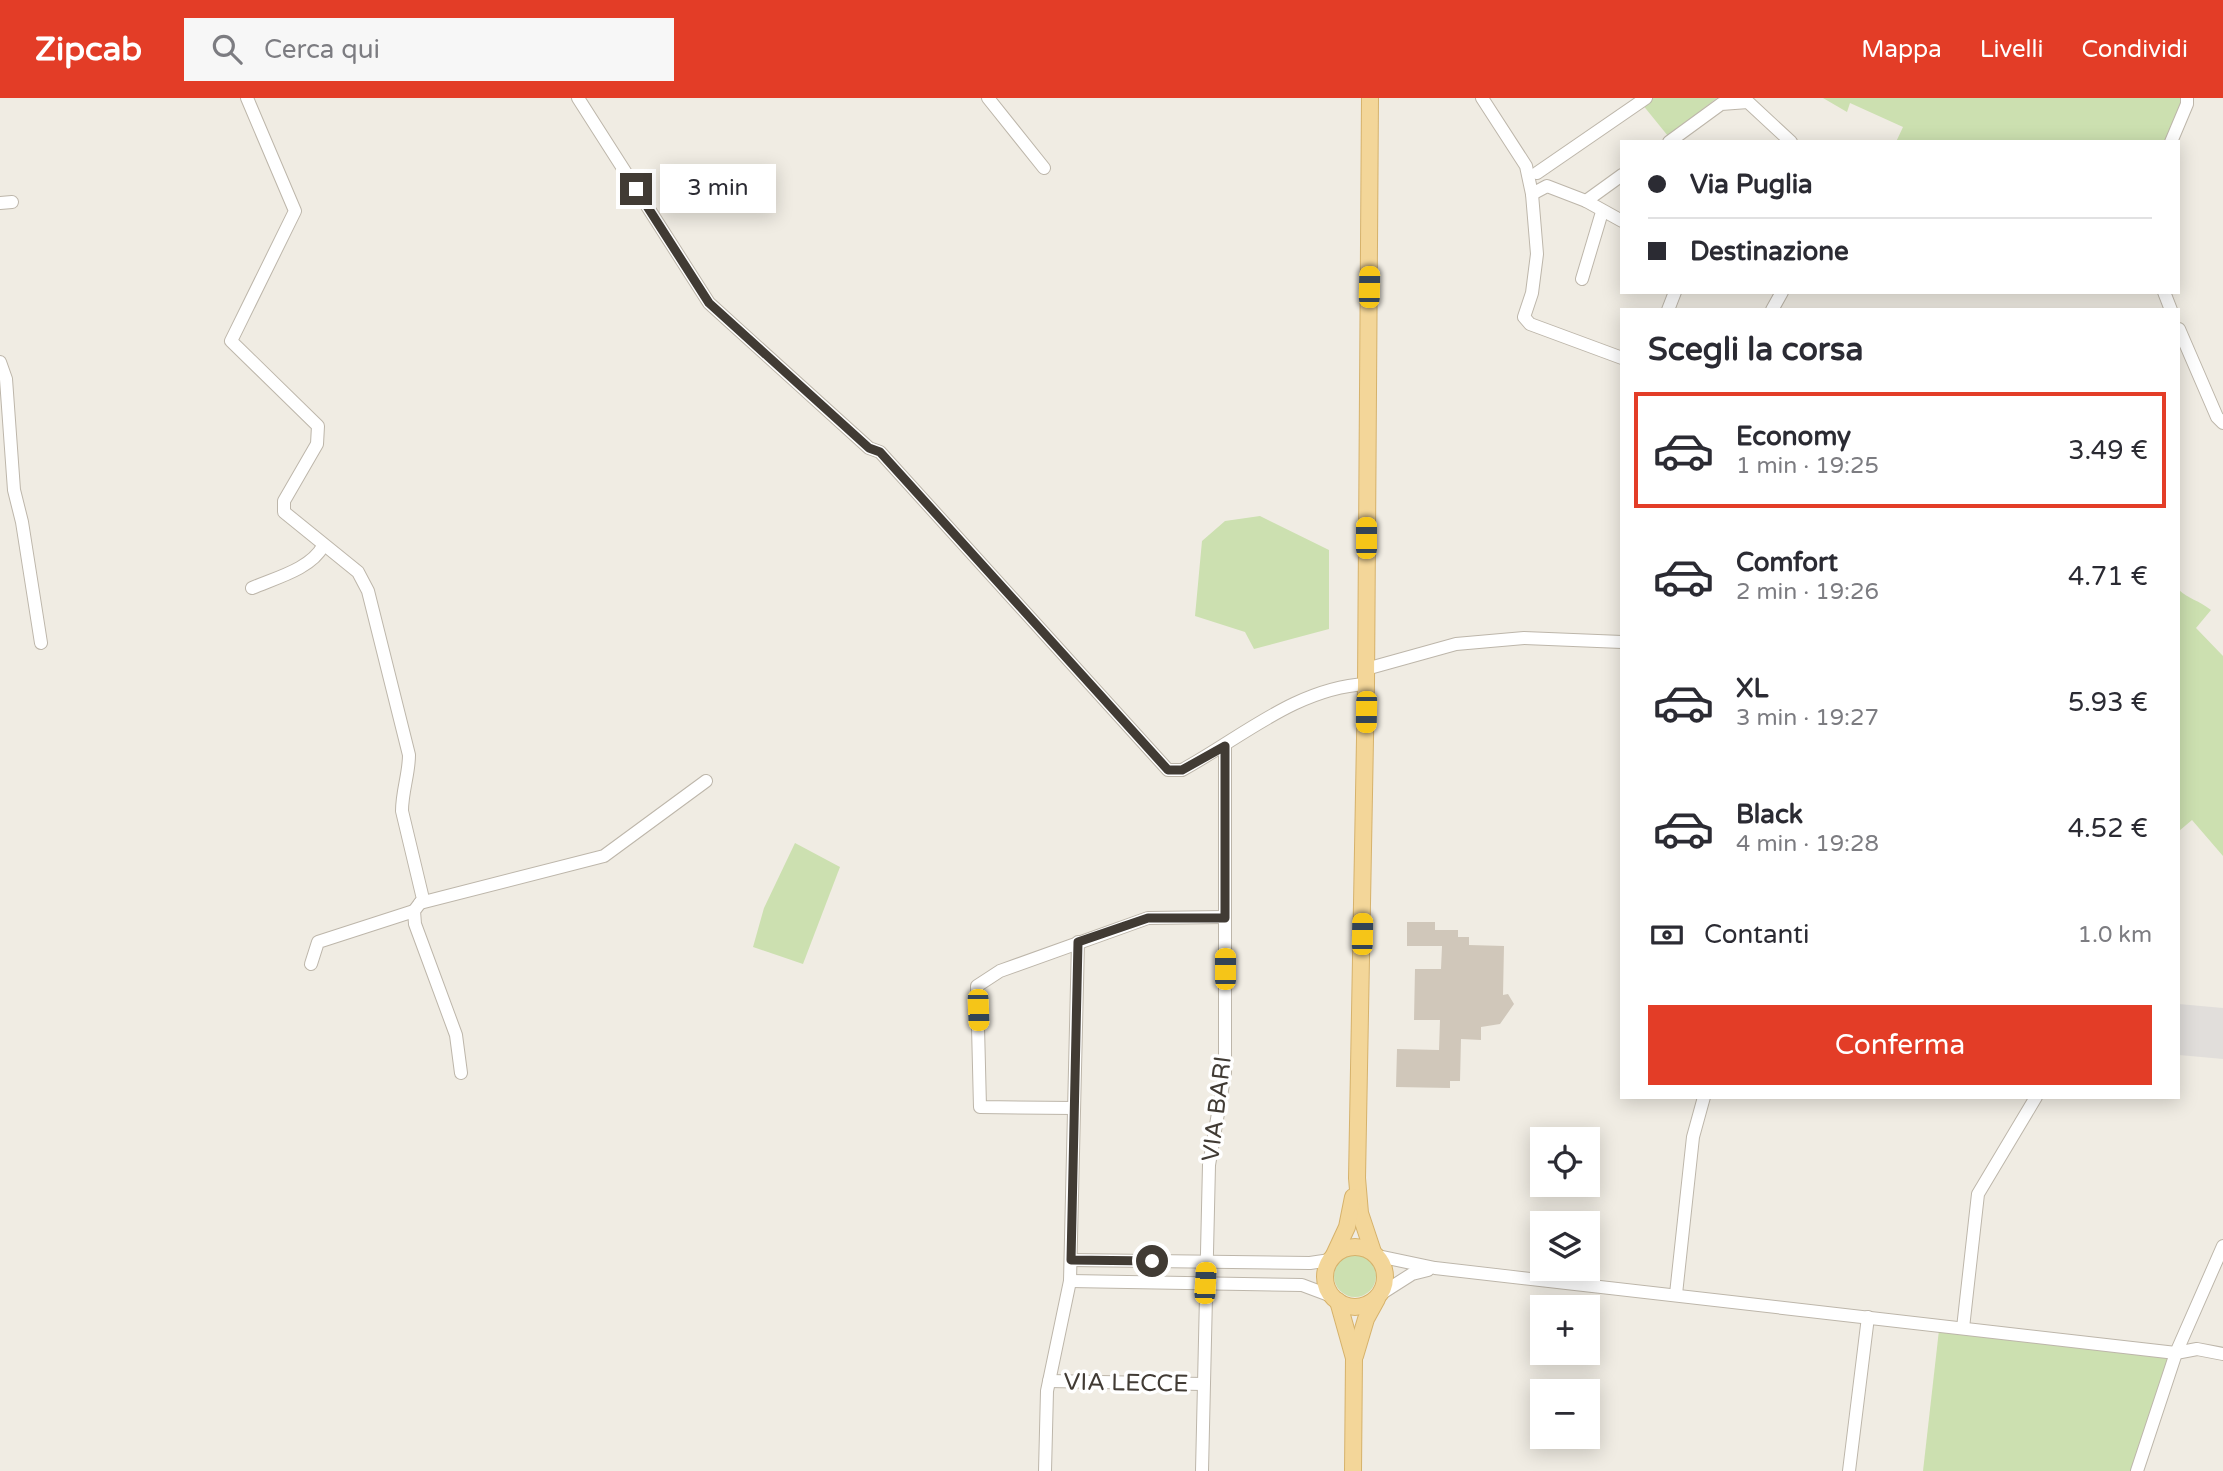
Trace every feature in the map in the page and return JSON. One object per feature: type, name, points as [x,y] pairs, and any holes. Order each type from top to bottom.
[{"type":"main road","points":[[1353,1471],[1354,1358],[1366,1319],[1379,1296],[1385,1276],[1360,1213],[1357,1178],[1366,676],[1370,98]]},
{"type":"main road","points":[[1354,1358],[1336,1299],[1325,1279],[1348,1227],[1357,1178]]},
{"type":"main road","points":[[1332,1258],[1348,1247],[1357,1246],[1376,1254]]},
{"type":"main road","points":[[1336,1299],[1354,1307],[1371,1302],[1379,1296]]},
{"type":"street","points":[[247,98],[295,211],[231,341],[318,426],[317,444],[284,501],[284,512],[358,572],[368,591],[409,755],[409,772],[402,796],[402,810],[423,899],[417,907],[415,924],[456,1035],[461,1073]]},
{"type":"street","points":[[578,98],[709,303],[869,448],[880,452],[1168,770],[1175,772],[1225,746],[1305,698],[1456,644],[1524,638],[1620,642]]},
{"type":"street","points":[[988,98],[1044,168]]},
{"type":"street","points":[[1482,98],[1546,186],[1586,201],[1620,220]]},
{"type":"street","points":[[1532,169],[1646,98]]},
{"type":"street","points":[[2172,140],[2187,98]]},
{"type":"street","points":[[1672,140],[1721,104],[1748,102],[1789,140]]},
{"type":"street","points":[[1532,169],[1537,254],[1532,293],[1524,317],[1530,324],[1620,357]]},
{"type":"street","points":[[1586,201],[1620,176]]},
{"type":"street","points":[[1532,194],[1546,186]]},
{"type":"street","points":[[1582,279],[1602,212]]},
{"type":"street","points":[[2180,331],[2217,417],[2223,423]]},
{"type":"street","points":[[0,362],[6,379],[14,490],[22,522],[41,643]]},
{"type":"street","points":[[252,588],[307,563],[318,555],[323,546]]},
{"type":"street","name":"VIA BARI","points":[[1202,1471],[1209,1165],[1225,1073],[1225,746]]},
{"type":"street","points":[[311,964],[318,942],[417,907],[604,856],[706,781]]},
{"type":"street","points":[[1074,1108],[980,1107],[977,986],[1000,971],[1148,918],[1225,918]]},
{"type":"street","points":[[1045,1471],[1049,1381],[1070,1281],[1078,942]]},
{"type":"street","points":[[1676,1294],[1693,1137],[1703,1099]]},
{"type":"street","points":[[1963,1328],[1978,1194],[2035,1099]]},
{"type":"street","points":[[2137,1471],[2176,1353],[2223,1246]]},
{"type":"street","points":[[1376,1254],[1435,1268],[2176,1353],[2197,1349],[2223,1354]]},
{"type":"street","points":[[1071,1260],[1310,1263],[1332,1258]]},
{"type":"street","points":[[1379,1296],[1412,1274],[1435,1268]]},
{"type":"street","points":[[1070,1281],[1302,1285],[1336,1299]]},
{"type":"street","points":[[1849,1471],[1868,1317]]},
{"type":"street","name":"VIA LECCE","points":[[1049,1381],[1203,1384]]},
{"type":"green space","points":[[1650,98],[1717,98],[1668,136],[1642,104]]},
{"type":"green space","points":[[1823,98],[2182,98],[2168,140],[1897,140],[1903,127],[1850,103],[1847,112]]},
{"type":"green space","points":[[1260,516],[1329,550],[1329,629],[1254,649],[1245,632],[1195,616],[1202,541],[1225,521]]},
{"type":"green space","points":[[2180,591],[2211,610],[2196,628],[2223,656],[2223,856],[2192,820],[2180,830]]},
{"type":"green space","points":[[795,843],[840,867],[803,964],[753,947],[764,908]]},
{"type":"green space","points":[[1355,1255],[1370,1261],[1376,1276],[1370,1291],[1355,1297],[1340,1291],[1334,1276],[1340,1261]]},
{"type":"green space","points":[[1939,1330],[2176,1353],[2132,1471],[1923,1471]]},
{"type":"shaded area","points":[[2180,1004],[2223,1008],[2223,1059],[2180,1055]]},
{"type":"building","points":[[1407,922],[1435,922],[1435,930],[1458,930],[1458,937],[1469,937],[1469,945],[1504,946],[1503,995],[1508,994],[1514,1004],[1500,1024],[1481,1027],[1481,1040],[1461,1039],[1460,1081],[1450,1081],[1450,1088],[1396,1087],[1397,1049],[1439,1050],[1440,1020],[1414,1020],[1415,969],[1441,969],[1442,946],[1407,946]]},
{"type":"route","points":[[636,189],[709,303],[806,394],[869,448],[880,452],[1045,631],[1168,770],[1182,770],[1225,746],[1225,918],[1148,918],[1078,942],[1071,1260],[1152,1261]]}]
